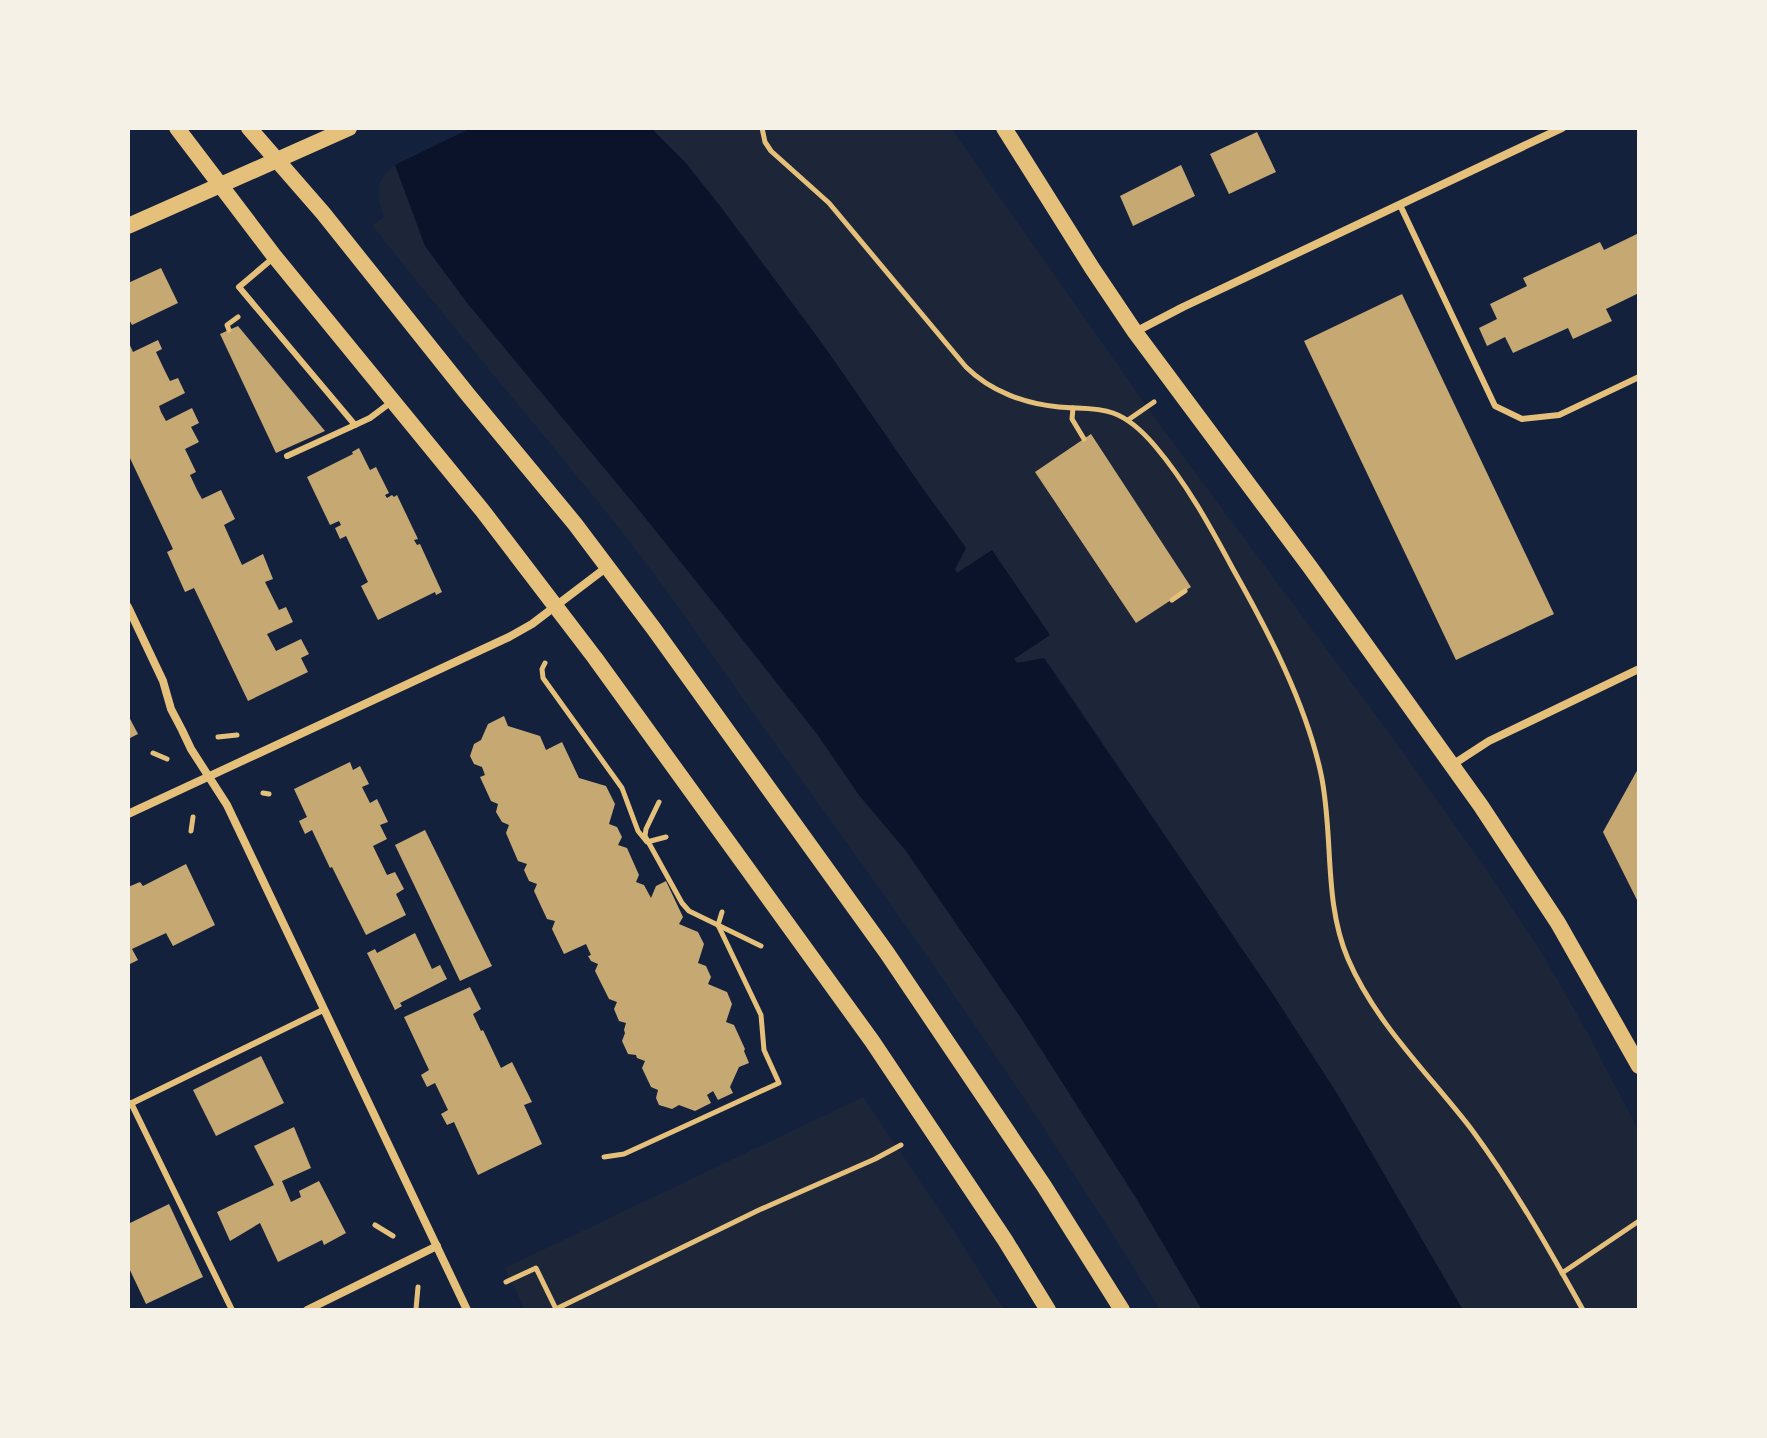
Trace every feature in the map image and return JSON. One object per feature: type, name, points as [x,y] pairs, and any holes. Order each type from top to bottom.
[{"type":"main road","points":[[177,128],[275,257],[482,510],[631,707],[872,1041],[1048,1310]]},
{"type":"main road","points":[[249,128],[323,213],[575,524],[716,714],[896,966],[1044,1186],[1122,1310]]},
{"type":"main road","points":[[128,226],[349,128]]},
{"type":"main road","points":[[991,128],[1033,174]]},
{"type":"main road","points":[[1004,128],[1135,332],[1301,555],[1507,844],[1558,923],[1639,1066]]},
{"type":"street","points":[[1135,332],[1562,128]]},
{"type":"street","points":[[128,814],[485,649],[532,624],[607,567]]},
{"type":"street","points":[[128,607],[163,681],[171,709],[191,749],[227,805],[467,1310]]},
{"type":"street","points":[[1452,765],[1489,741],[1639,669]]},
{"type":"street","points":[[307,1310],[437,1246]]},
{"type":"lane","points":[[1400,205],[1495,406],[1522,419],[1559,415],[1639,377]]},
{"type":"lane","points":[[275,257],[239,287],[355,425]]},
{"type":"lane","points":[[287,456],[370,418],[393,401]]},
{"type":"lane","points":[[232,1310],[130,1104],[323,1010]]},
{"type":"path","points":[[762,128],[771,151],[829,203],[979,380],[1036,404],[1104,411],[1128,420],[1155,445],[1190,494],[1215,533],[1279,656],[1315,749],[1325,799],[1337,924],[1359,981],[1398,1040],[1488,1152],[1583,1310]]},
{"type":"path","points":[[1128,420],[1154,402]]},
{"type":"path","points":[[1073,408],[1072,419],[1084,439]]},
{"type":"path","points":[[1172,600],[1185,591]]},
{"type":"path","points":[[545,663],[543,678],[622,788],[638,831],[682,903],[693,914],[761,946]]},
{"type":"path","points":[[218,737],[237,735]]},
{"type":"path","points":[[153,753],[167,759]]},
{"type":"path","points":[[647,842],[646,829],[659,802]]},
{"type":"path","points":[[191,831],[193,817]]},
{"type":"path","points":[[647,842],[666,837]]},
{"type":"path","points":[[604,1157],[624,1154],[779,1083],[764,1050],[761,1015],[718,925],[722,912]]},
{"type":"path","points":[[506,1282],[536,1268],[556,1309],[901,1145]]},
{"type":"path","points":[[1562,1273],[1639,1221]]},
{"type":"path","points":[[375,1225],[393,1236]]},
{"type":"path","points":[[416,1309],[418,1287]]},
{"type":"shaded area","points":[[372,128],[651,128],[685,162],[824,346],[966,548],[955,569],[957,573],[992,550],[1050,635],[1014,659],[1017,663],[1044,658],[1338,1095],[1463,1310],[1202,1310],[1138,1201],[1021,1018],[906,851],[859,795],[817,734],[721,612],[468,304],[425,246],[395,165]]},
{"type":"shaded area","points":[[651,128],[951,128],[1162,428],[1392,737],[1543,955],[1639,1131],[1639,1310],[1463,1310],[1338,1095],[1045,658],[1017,663],[1014,659],[993,550],[957,573],[955,569],[966,548],[824,346],[720,206],[685,162]]},
{"type":"shaded area","points":[[395,165],[425,246],[468,304],[639,510],[817,734],[859,795],[906,851],[1021,1018],[1138,1201],[1202,1310],[1160,1310],[1070,1167],[976,1027],[676,604],[611,518],[372,225],[384,217],[379,201],[380,182]]},
{"type":"shaded area","points":[[863,1097],[1004,1310],[525,1310],[505,1268]]},
{"type":"pier","points":[[368,128],[471,128],[395,165]]},
{"type":"building","points":[[1257,132],[1276,172],[1229,194],[1210,154]]},
{"type":"building","points":[[1181,165],[1195,196],[1133,226],[1120,196]]},
{"type":"building","points":[[1639,233],[1639,293],[1606,309],[1612,321],[1573,339],[1568,328],[1513,353],[1505,337],[1487,346],[1479,328],[1497,319],[1490,304],[1527,286],[1523,278],[1600,242],[1604,250]]},
{"type":"building","points":[[161,268],[178,303],[132,325],[128,318],[128,283]]},
{"type":"building","points":[[1402,294],[1554,614],[1456,660],[1304,341]]},
{"type":"building","points":[[238,326],[325,431],[276,453],[220,334]]},
{"type":"building","points":[[158,340],[162,349],[156,352],[170,381],[178,378],[185,393],[159,406],[161,412],[166,421],[192,408],[199,423],[191,427],[199,442],[185,449],[196,472],[190,475],[197,490],[202,499],[221,490],[235,519],[224,525],[242,565],[263,554],[273,579],[265,582],[279,610],[286,607],[293,622],[267,634],[276,651],[301,639],[309,654],[301,658],[308,672],[248,701],[194,588],[185,592],[167,552],[173,549],[128,454],[128,341],[133,352]]},
{"type":"building","points":[[1091,434],[1191,587],[1136,623],[1035,472]]},
{"type":"building","points":[[359,448],[370,470],[376,467],[389,493],[385,495],[387,498],[397,495],[418,539],[414,540],[417,545],[420,544],[442,592],[436,595],[435,592],[378,620],[361,586],[368,582],[346,536],[340,539],[335,528],[341,525],[339,521],[330,525],[307,477]]},
{"type":"building","points":[[128,715],[138,734],[128,739]]},
{"type":"building","points":[[504,716],[508,726],[540,736],[546,750],[562,742],[579,778],[606,786],[615,804],[609,824],[617,827],[622,837],[618,845],[627,848],[639,875],[636,882],[644,885],[651,898],[656,886],[666,881],[683,917],[679,924],[698,932],[704,944],[698,963],[706,966],[711,977],[708,984],[727,992],[732,1004],[726,1022],[734,1025],[749,1063],[739,1067],[730,1087],[733,1093],[718,1100],[713,1091],[707,1095],[711,1103],[695,1111],[679,1105],[672,1109],[659,1105],[656,1098],[658,1090],[651,1087],[642,1068],[645,1061],[628,1054],[622,1041],[626,1023],[619,1021],[614,1009],[617,1002],[609,999],[595,971],[598,964],[588,956],[591,955],[586,944],[564,954],[552,929],[555,921],[547,919],[534,891],[537,884],[529,881],[524,870],[527,864],[518,861],[506,833],[509,825],[502,822],[496,812],[498,804],[491,801],[480,777],[485,775],[482,767],[474,764],[470,756],[488,724]]},
{"type":"building","points":[[350,762],[353,770],[360,766],[369,784],[362,787],[370,803],[377,799],[388,822],[380,825],[387,839],[373,846],[387,875],[395,872],[404,889],[396,894],[406,915],[366,935],[312,830],[305,834],[299,821],[307,817],[294,789]]},
{"type":"building","points":[[1639,767],[1639,904],[1603,832]]},
{"type":"building","points":[[425,830],[492,966],[460,981],[395,845]]},
{"type":"building","points":[[186,864],[215,925],[173,946],[166,933],[132,949],[138,960],[128,965],[128,887],[140,882],[143,886]]},
{"type":"building","points":[[415,933],[432,969],[440,965],[447,979],[400,1003],[402,1006],[395,1010],[367,953],[375,949],[377,953]]},
{"type":"building","points":[[470,987],[481,1009],[473,1014],[501,1068],[512,1062],[532,1102],[524,1105],[542,1144],[478,1175],[454,1122],[447,1125],[441,1114],[448,1110],[435,1083],[427,1087],[421,1075],[429,1070],[404,1017]]},
{"type":"building","points":[[261,1056],[284,1103],[216,1136],[193,1090]]},
{"type":"building","points":[[294,1127],[311,1168],[282,1181],[291,1202],[301,1197],[299,1191],[319,1181],[346,1233],[324,1245],[322,1240],[278,1262],[260,1223],[230,1241],[217,1212],[274,1185],[254,1146]]},
{"type":"building","points":[[169,1204],[203,1277],[146,1304],[128,1266],[128,1224]]}]
